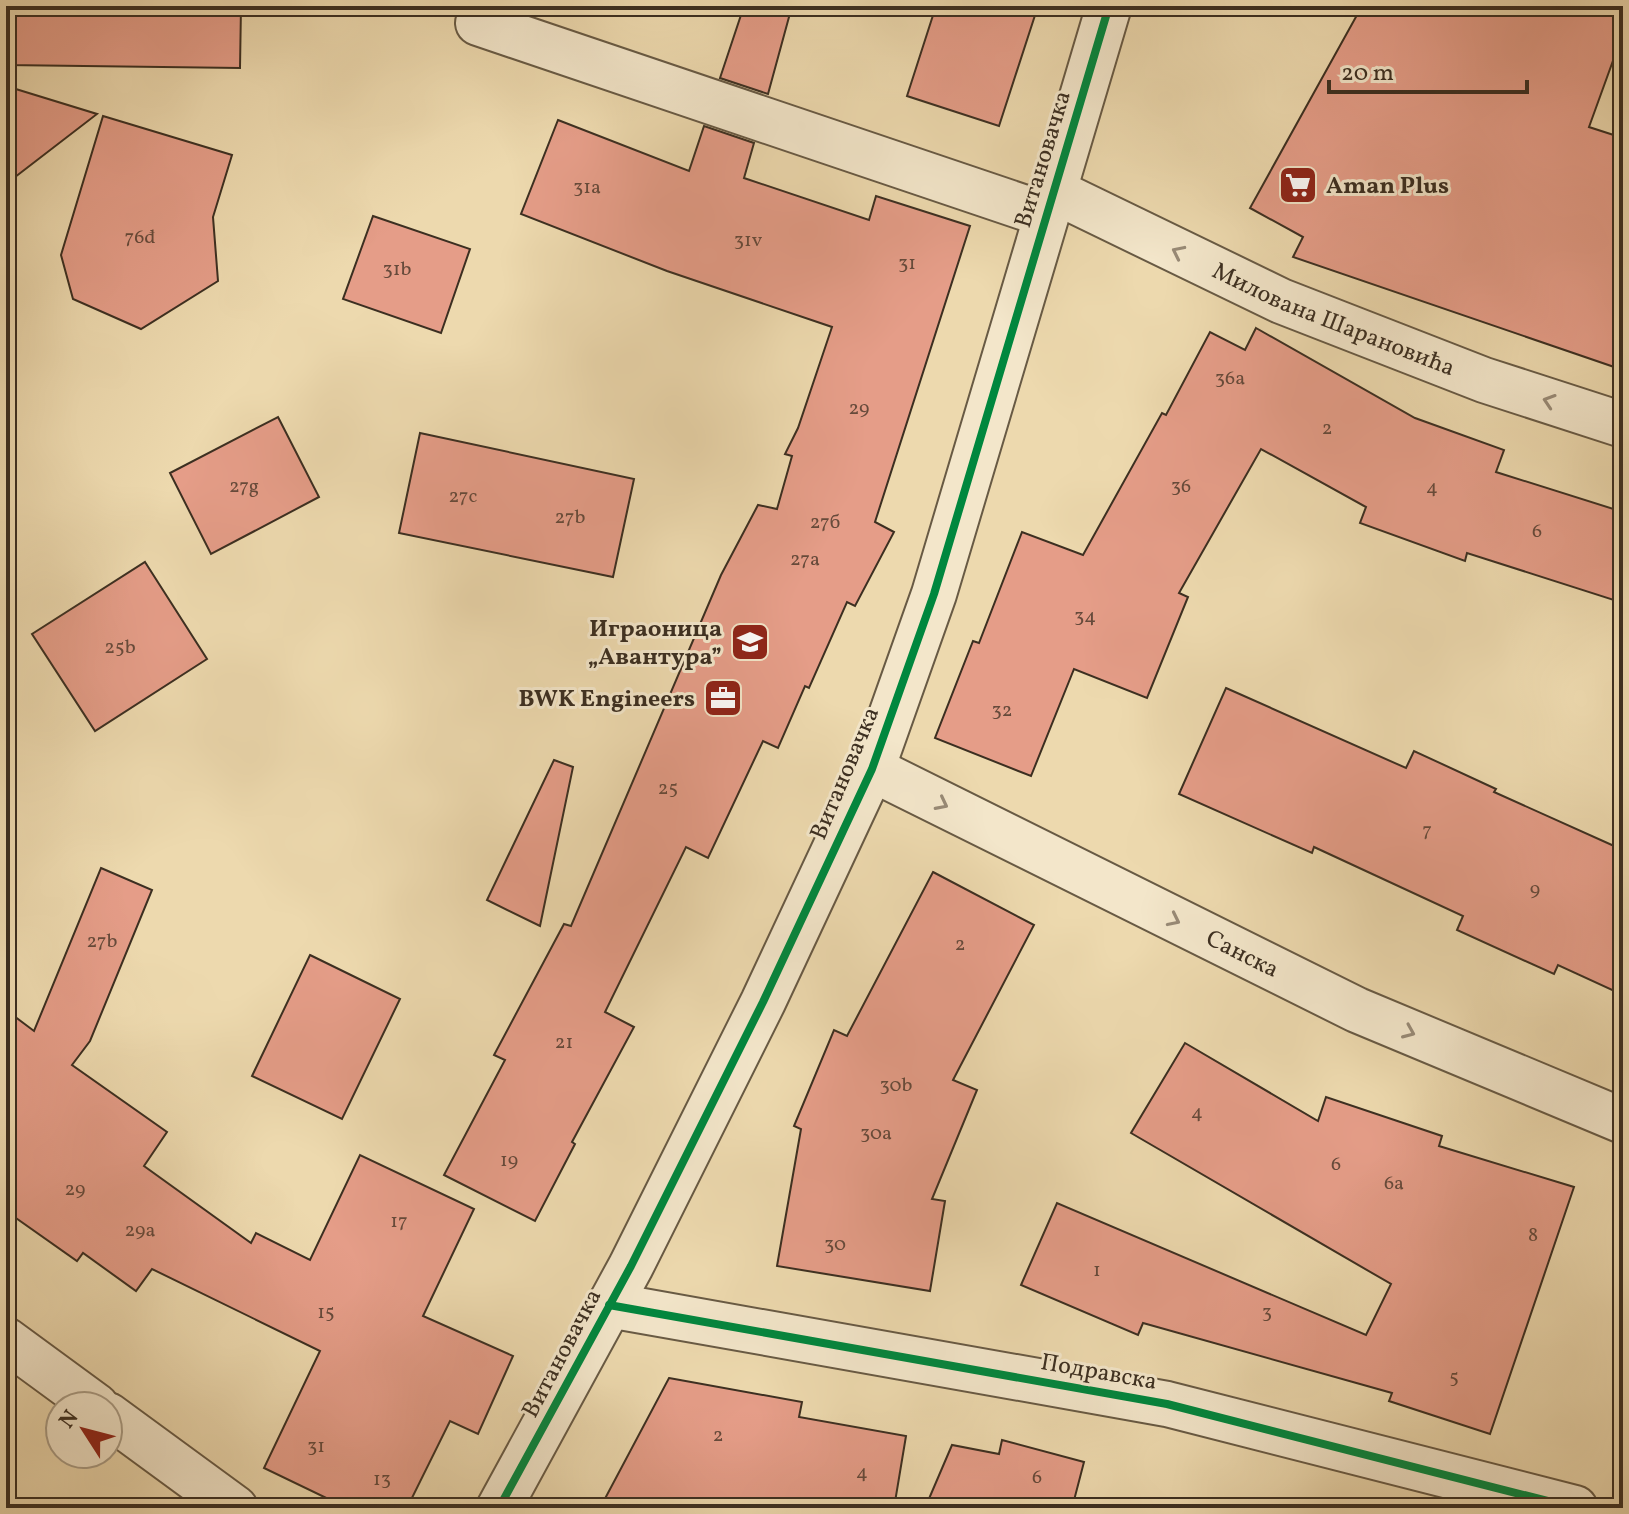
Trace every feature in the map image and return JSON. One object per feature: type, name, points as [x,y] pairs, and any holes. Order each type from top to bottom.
[{"type":"street","name":"Витановачка","points":[[499,1508],[631,1266],[763,1002],[872,769],[934,594],[1109,6]]},
{"type":"street","name":"Милована Шарановића","points":[[478,23],[1050,203],[1281,301],[1484,380],[1623,425]]},
{"type":"street","name":"Санска","points":[[872,769],[1357,1010],[1623,1121]]},
{"type":"street","name":"Подравска","points":[[609,1305],[1167,1404],[1575,1508]]},
{"type":"street","points":[[6,1340],[74,1390]]},
{"type":"street","points":[[124,1427],[235,1508]]},
{"type":"building","points":[[6,6],[241,6],[240,68],[6,65]]},
{"type":"building","points":[[744,6],[792,6],[768,94],[720,78]]},
{"type":"building","points":[[936,6],[1038,6],[999,126],[907,96]]},
{"type":"building","points":[[1362,6],[1623,6],[1623,33],[1589,127],[1623,138],[1623,370],[1293,257],[1303,237],[1250,208]]},
{"type":"building","points":[[6,86],[97,114],[6,184]]},
{"type":"building","points":[[103,116],[232,155],[213,217],[218,281],[141,329],[73,299],[61,255]]},
{"type":"building","points":[[558,120],[689,171],[704,126],[754,143],[744,178],[869,220],[876,196],[970,226],[875,522],[894,532],[855,606],[847,602],[778,748],[763,741],[708,858],[686,847],[605,1012],[634,1027],[572,1142],[575,1144],[535,1221],[444,1175],[505,1060],[494,1055],[564,924],[571,926],[721,575],[758,505],[777,509],[792,456],[785,454],[798,428],[832,327],[667,271],[521,214]]},
{"type":"building","points":[[373,216],[470,249],[441,333],[343,299]]},
{"type":"building","points":[[1256,328],[1415,418],[1504,450],[1496,472],[1623,512],[1623,603],[1467,553],[1465,561],[1360,523],[1366,507],[1261,449],[1179,593],[1188,597],[1147,698],[1074,669],[1031,776],[935,738],[973,641],[979,643],[1022,532],[1083,555],[1162,413],[1166,415],[1210,332],[1245,350]]},
{"type":"building","points":[[278,417],[319,497],[211,554],[170,473]]},
{"type":"building","points":[[420,433],[634,479],[613,577],[399,533]]},
{"type":"building","points":[[145,562],[207,659],[95,731],[32,634]]},
{"type":"building","points":[[1226,688],[1406,768],[1414,751],[1496,789],[1494,792],[1623,850],[1623,995],[1558,965],[1554,974],[1457,930],[1463,916],[1314,847],[1312,853],[1179,794]]},
{"type":"building","points":[[554,760],[573,767],[540,926],[487,900]]},
{"type":"building","points":[[101,868],[152,890],[90,1041],[72,1065],[167,1132],[144,1166],[251,1243],[256,1233],[310,1260],[360,1155],[474,1209],[423,1316],[513,1356],[478,1434],[450,1421],[407,1508],[347,1508],[264,1468],[320,1351],[152,1269],[136,1291],[83,1253],[77,1261],[6,1211],[6,1010],[34,1031]]},
{"type":"building","points":[[933,872],[1034,925],[953,1080],[977,1090],[932,1199],[945,1201],[930,1291],[777,1266],[801,1129],[794,1126],[834,1030],[847,1036]]},
{"type":"building","points":[[310,955],[400,999],[342,1119],[252,1076]]},
{"type":"building","points":[[1185,1043],[1318,1121],[1326,1097],[1442,1136],[1439,1146],[1574,1187],[1490,1434],[1389,1401],[1392,1393],[1143,1323],[1138,1335],[1021,1285],[1057,1203],[1366,1335],[1391,1284],[1131,1133]]},
{"type":"building","points":[[669,1378],[802,1402],[799,1417],[906,1436],[894,1508],[600,1508]]},
{"type":"building","points":[[1002,1440],[1084,1462],[1072,1508],[925,1508],[952,1445],[999,1454]]},
{"type":"cycle path","points":[[499,1508],[631,1266],[763,1002],[872,769],[934,594],[1109,6]]},
{"type":"cycle path","points":[[609,1305],[1167,1404],[1575,1508]]},
{"type":"place","name":"Aman Plus","points":[[1298,185]]},
{"type":"place","name":"Играоница „Авантура”","points":[[750,642]]},
{"type":"place","name":"BWK Engineers","points":[[723,698]]}]
